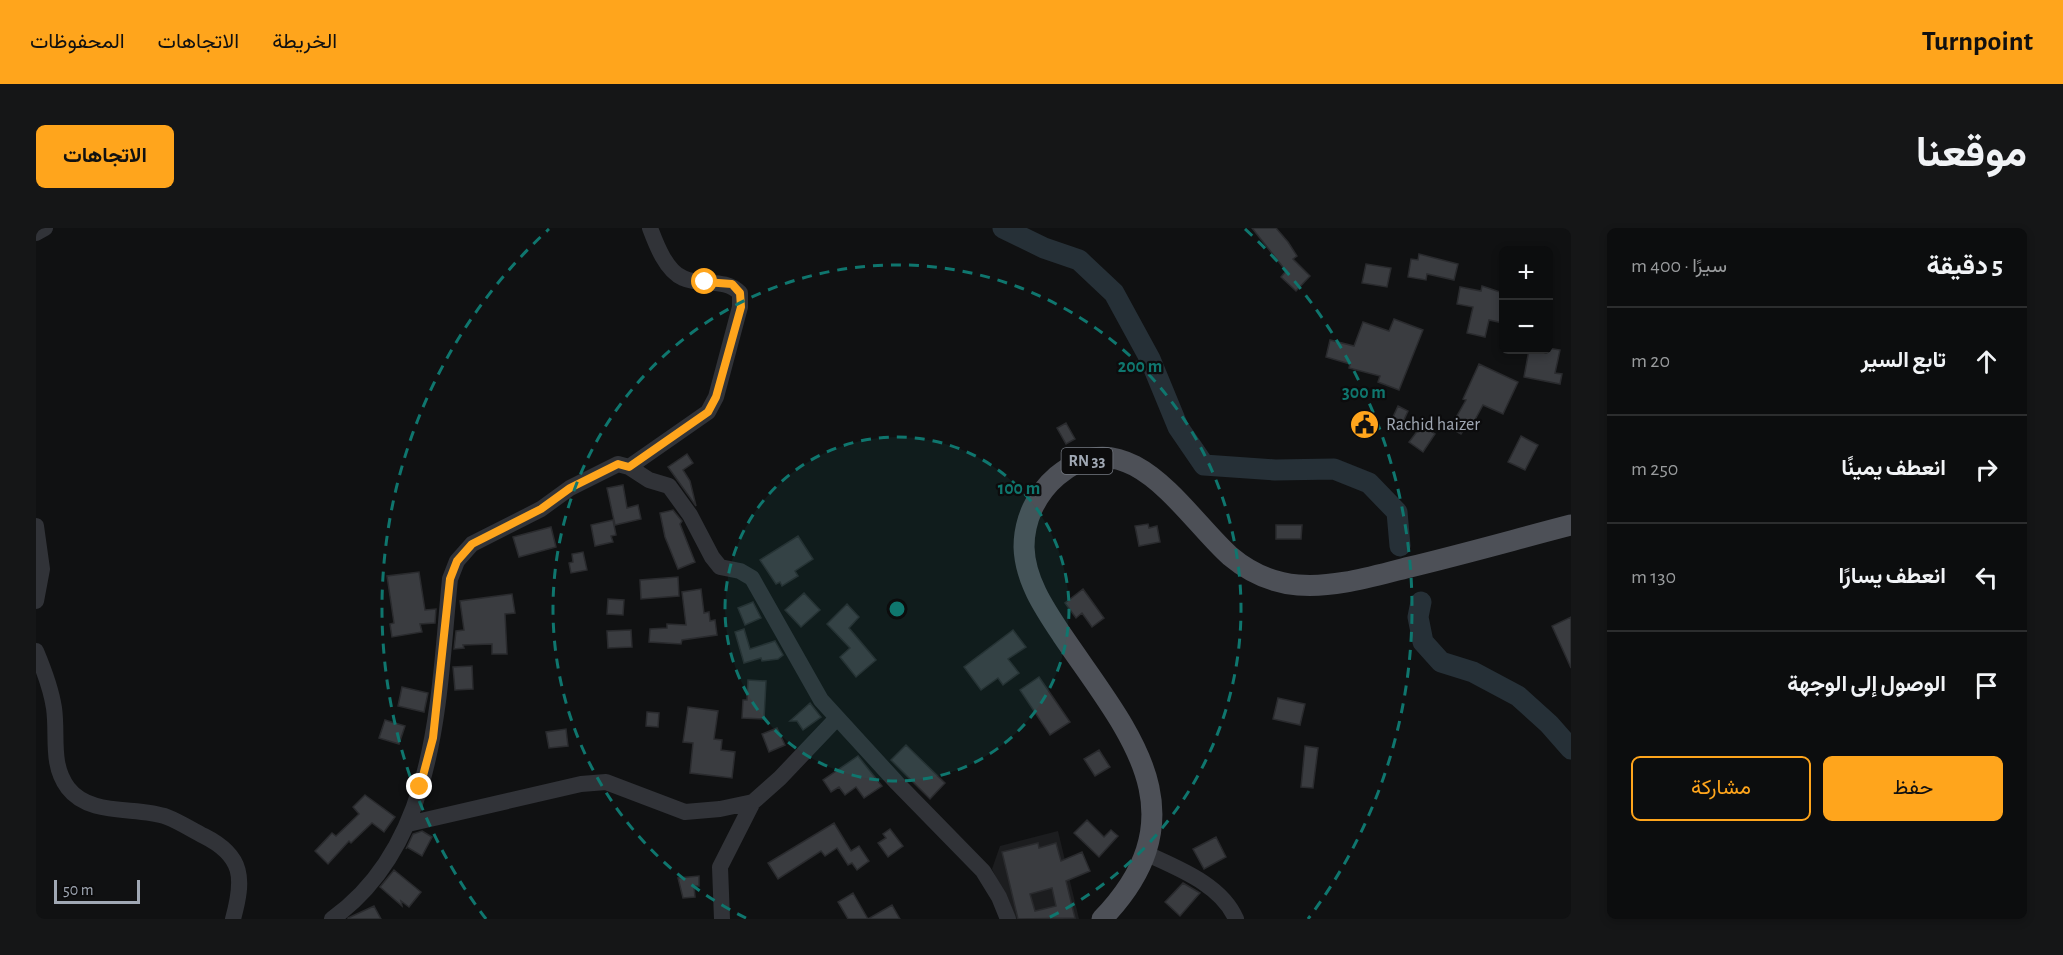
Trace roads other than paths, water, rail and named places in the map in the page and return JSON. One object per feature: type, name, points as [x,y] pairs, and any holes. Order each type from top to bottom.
[{"type":"main road","name":"RN 33","points":[[1102,919],[1133,880],[1145,853],[1151,807],[1150,789],[1142,758],[1131,736],[1052,620],[1033,587],[1026,567],[1024,545],[1034,504],[1043,488],[1069,467],[1098,459],[1114,460],[1148,472],[1165,486],[1231,556],[1262,576],[1296,585],[1358,580],[1571,525]]},
{"type":"street","points":[[36,233],[45,228]]},
{"type":"street","points":[[629,467],[708,412],[716,397],[741,307],[740,293],[732,284],[682,278],[667,264],[654,233]]},
{"type":"street","points":[[332,919],[388,861],[408,824],[433,738],[450,579],[457,561],[472,544],[541,509],[570,488],[618,464],[629,467],[649,480],[669,486],[690,515],[712,557],[720,567],[740,571],[752,578],[822,700],[983,871],[999,897],[1008,919]]},
{"type":"street","points":[[36,526],[42,568],[36,602]]},
{"type":"street","points":[[36,651],[48,680],[54,709],[57,770],[70,790],[103,808],[166,817],[223,845],[238,863],[240,881],[233,919]]},
{"type":"street","points":[[722,919],[720,867],[753,802],[780,778],[837,718]]},
{"type":"street","points":[[408,824],[581,784],[606,782],[685,812],[720,810],[753,802]]},
{"type":"street","points":[[1145,853],[1195,877],[1224,901],[1236,919]]},
{"type":"waterway","points":[[1003,228],[1044,248],[1079,260],[1114,293],[1150,359],[1178,427],[1204,465],[1275,470],[1334,469],[1369,483],[1397,512],[1400,546]]},
{"type":"waterway","points":[[1421,602],[1418,617],[1423,642],[1441,662],[1473,672],[1518,696],[1549,724],[1571,749]]},
{"type":"place","name":"Rachid haizer","points":[[1365,425]]}]
